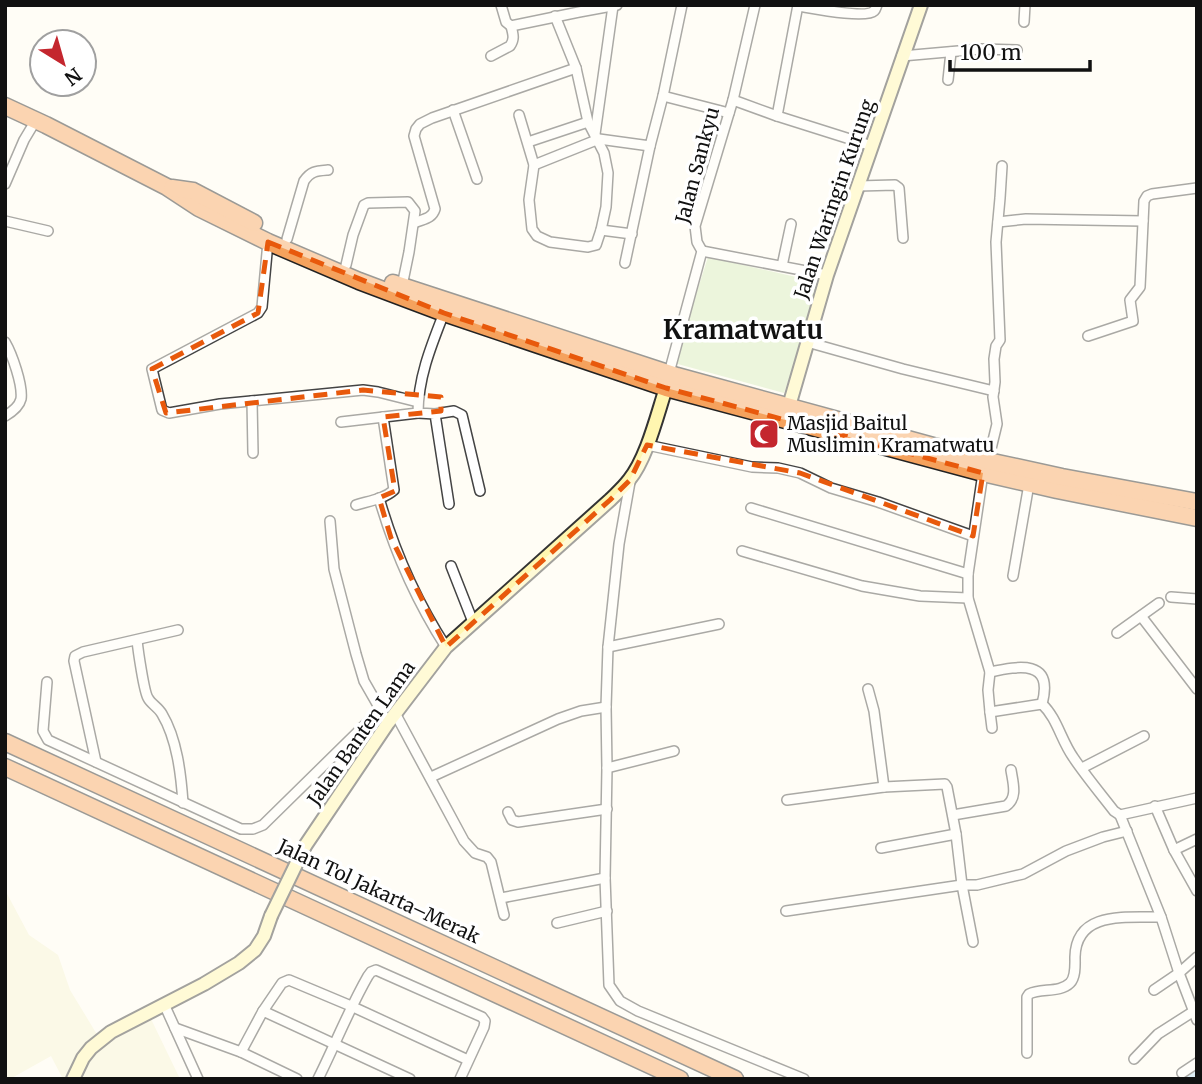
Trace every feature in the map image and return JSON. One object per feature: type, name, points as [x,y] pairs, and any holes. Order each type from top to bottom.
[{"type":"highway","points":[[5,106],[167,187],[199,208],[268,242],[359,281],[444,313],[668,381],[986,467],[1062,477],[1197,502]]},
{"type":"highway","points":[[167,187],[193,191],[287,239],[346,265],[668,381],[789,406],[986,467],[1029,484],[1197,518]]},
{"type":"highway","name":"Jalan Tol Jakarta–Merak","points":[[5,742],[735,1079]]},
{"type":"highway","points":[[5,767],[680,1079]]},
{"type":"main road","name":"Jalan Waringin Kurung","points":[[789,406],[827,275],[921,5]]},
{"type":"main road","name":"Jalan Banten Lama","points":[[73,1079],[91,1048],[111,1032],[204,984],[255,950],[305,846],[392,718],[446,647],[630,480],[647,445],[668,381]]},
{"type":"street","points":[[491,56],[512,43],[514,37],[501,5]]},
{"type":"street","points":[[625,263],[682,5]]},
{"type":"street","name":"Jalan Sankyu","points":[[668,381],[702,251],[697,242],[695,226],[733,100],[755,5]]},
{"type":"street","points":[[778,116],[798,6],[870,13],[877,5]]},
{"type":"street","points":[[1024,22],[1025,5]]},
{"type":"street","points":[[511,26],[578,8],[615,6],[597,137]]},
{"type":"street","points":[[519,115],[534,165],[529,200],[532,229],[537,236],[550,242],[596,245],[608,183],[604,153],[589,122],[576,68],[555,16]]},
{"type":"street","points":[[902,56],[981,49],[1017,50]]},
{"type":"street","points":[[948,80],[951,52]]},
{"type":"street","points":[[414,223],[430,218],[435,209],[414,136],[420,124],[576,68]]},
{"type":"street","points":[[663,96],[729,113]]},
{"type":"street","points":[[733,100],[872,146]]},
{"type":"street","points":[[453,110],[477,179]]},
{"type":"street","points":[[5,184],[36,120]]},
{"type":"street","points":[[528,142],[589,122]]},
{"type":"street","points":[[534,165],[597,137],[650,146]]},
{"type":"street","points":[[992,728],[988,690],[990,672],[968,598],[968,574],[986,467],[997,424],[993,359],[1000,340],[996,258],[1002,166]]},
{"type":"street","points":[[287,239],[304,181],[316,170],[328,170]]},
{"type":"street","points":[[858,186],[895,185],[899,188],[902,237]]},
{"type":"street","points":[[1088,336],[1133,321],[1130,299],[1140,287],[1144,201],[1147,196],[1197,188]]},
{"type":"street","points":[[346,265],[364,205],[408,202],[415,211],[402,286]]},
{"type":"street","points":[[998,222],[1040,219],[1143,221]]},
{"type":"street","points":[[5,220],[48,231]]},
{"type":"street","points":[[782,266],[791,224]]},
{"type":"street","points":[[601,230],[632,234]]},
{"type":"street","points":[[268,242],[262,307],[258,313],[152,369],[162,410],[166,413],[220,404],[363,390],[418,402]]},
{"type":"street","points":[[702,251],[827,275]]},
{"type":"street","points":[[418,413],[422,373],[444,313]]},
{"type":"street","points":[[5,342],[12,354],[21,399],[5,416]]},
{"type":"street","points":[[807,342],[994,391]]},
{"type":"street","points":[[252,401],[253,453]]},
{"type":"street","points":[[341,422],[454,411],[462,415],[480,491]]},
{"type":"street","points":[[435,414],[449,504]]},
{"type":"street","points":[[356,505],[392,493],[394,487],[383,418]]},
{"type":"street","points":[[647,445],[800,474],[831,488],[973,536]]},
{"type":"street","points":[[630,480],[619,544],[608,647],[605,878],[609,985],[620,1001],[638,1011],[804,1079]]},
{"type":"street","points":[[1013,576],[1029,484]]},
{"type":"street","points":[[379,498],[391,538],[426,616],[446,647]]},
{"type":"street","points":[[751,508],[968,574]]},
{"type":"street","points":[[330,521],[334,569],[364,681],[380,710],[392,718],[431,778],[464,841],[475,853],[487,857],[491,862],[504,915]]},
{"type":"street","points":[[742,551],[862,586],[920,596],[968,598]]},
{"type":"street","points":[[452,566],[473,622]]},
{"type":"street","points":[[1171,597],[1197,599]]},
{"type":"street","points":[[1117,633],[1159,603]]},
{"type":"street","points":[[1141,616],[1197,689]]},
{"type":"street","points":[[608,647],[719,624]]},
{"type":"street","points":[[96,762],[75,656],[178,630]]},
{"type":"street","points":[[137,640],[146,696],[163,716],[176,751],[183,803]]},
{"type":"street","points":[[990,672],[1019,667],[1039,672],[1045,692],[1042,704]]},
{"type":"street","points":[[47,682],[43,731],[48,740],[241,829],[253,829],[262,825],[380,710]]},
{"type":"street","points":[[868,688],[874,711],[884,787]]},
{"type":"street","points":[[990,712],[1042,704],[1049,710],[1066,746],[1114,811],[1120,815],[1127,831],[1195,1015],[1158,1034],[1134,1059]]},
{"type":"street","points":[[431,778],[558,719],[581,711],[606,707]]},
{"type":"street","points":[[1082,768],[1144,736]]},
{"type":"street","points":[[607,768],[674,751]]},
{"type":"street","points":[[953,815],[1006,806],[1014,795],[1011,770]]},
{"type":"street","points":[[787,800],[884,787],[945,784],[953,815],[973,942]]},
{"type":"street","points":[[1120,815],[1197,798]]},
{"type":"street","points":[[1155,806],[1174,850],[1197,891]]},
{"type":"street","points":[[508,812],[512,820],[518,822],[607,809]]},
{"type":"street","points":[[786,911],[977,885],[1023,874],[1066,851],[1127,831]]},
{"type":"street","points":[[881,848],[956,834]]},
{"type":"street","points":[[1174,850],[1197,839]]},
{"type":"street","points":[[501,898],[605,878]]},
{"type":"street","points":[[557,923],[607,911]]},
{"type":"street","points":[[1027,1053],[1027,997],[1034,991],[1070,984],[1074,976],[1076,945],[1083,932],[1090,925],[1102,920],[1161,918]]},
{"type":"street","points":[[1154,990],[1197,957]]},
{"type":"street","points":[[318,1079],[351,1006],[368,976],[376,970],[482,1017],[485,1021],[484,1027],[460,1079]]},
{"type":"street","points":[[241,1052],[263,1011],[286,980],[351,1006],[468,1060]]},
{"type":"street","points":[[164,1004],[198,1079]]},
{"type":"street","points":[[263,1011],[410,1079]]},
{"type":"street","points":[[175,1028],[241,1052],[298,1079]]},
{"type":"street","points":[[1182,1073],[1197,1063]]},
{"type":"highlighted area","points":[[268,242],[444,313],[666,388],[983,473],[973,536],[800,473],[647,445],[630,480],[446,647],[391,538],[379,498],[395,491],[383,417],[441,411],[441,397],[363,390],[166,413],[152,369],[258,313]]},
{"type":"shaded area","points":[[5,890],[29,935],[58,955],[70,990],[104,1046],[150,1017],[180,1079],[63,1079],[51,1056],[10,1079],[5,1079]]},
{"type":"green space","points":[[708,257],[823,283],[784,393],[674,363]]},
{"type":"waterway","points":[[1188,1079],[1197,1074]]},
{"type":"place","name":"Masjid Baitul Muslimin Kramatwatu","points":[[764,434]]},
{"type":"district","name":"Kramatwatu","points":[[743,329]]}]
